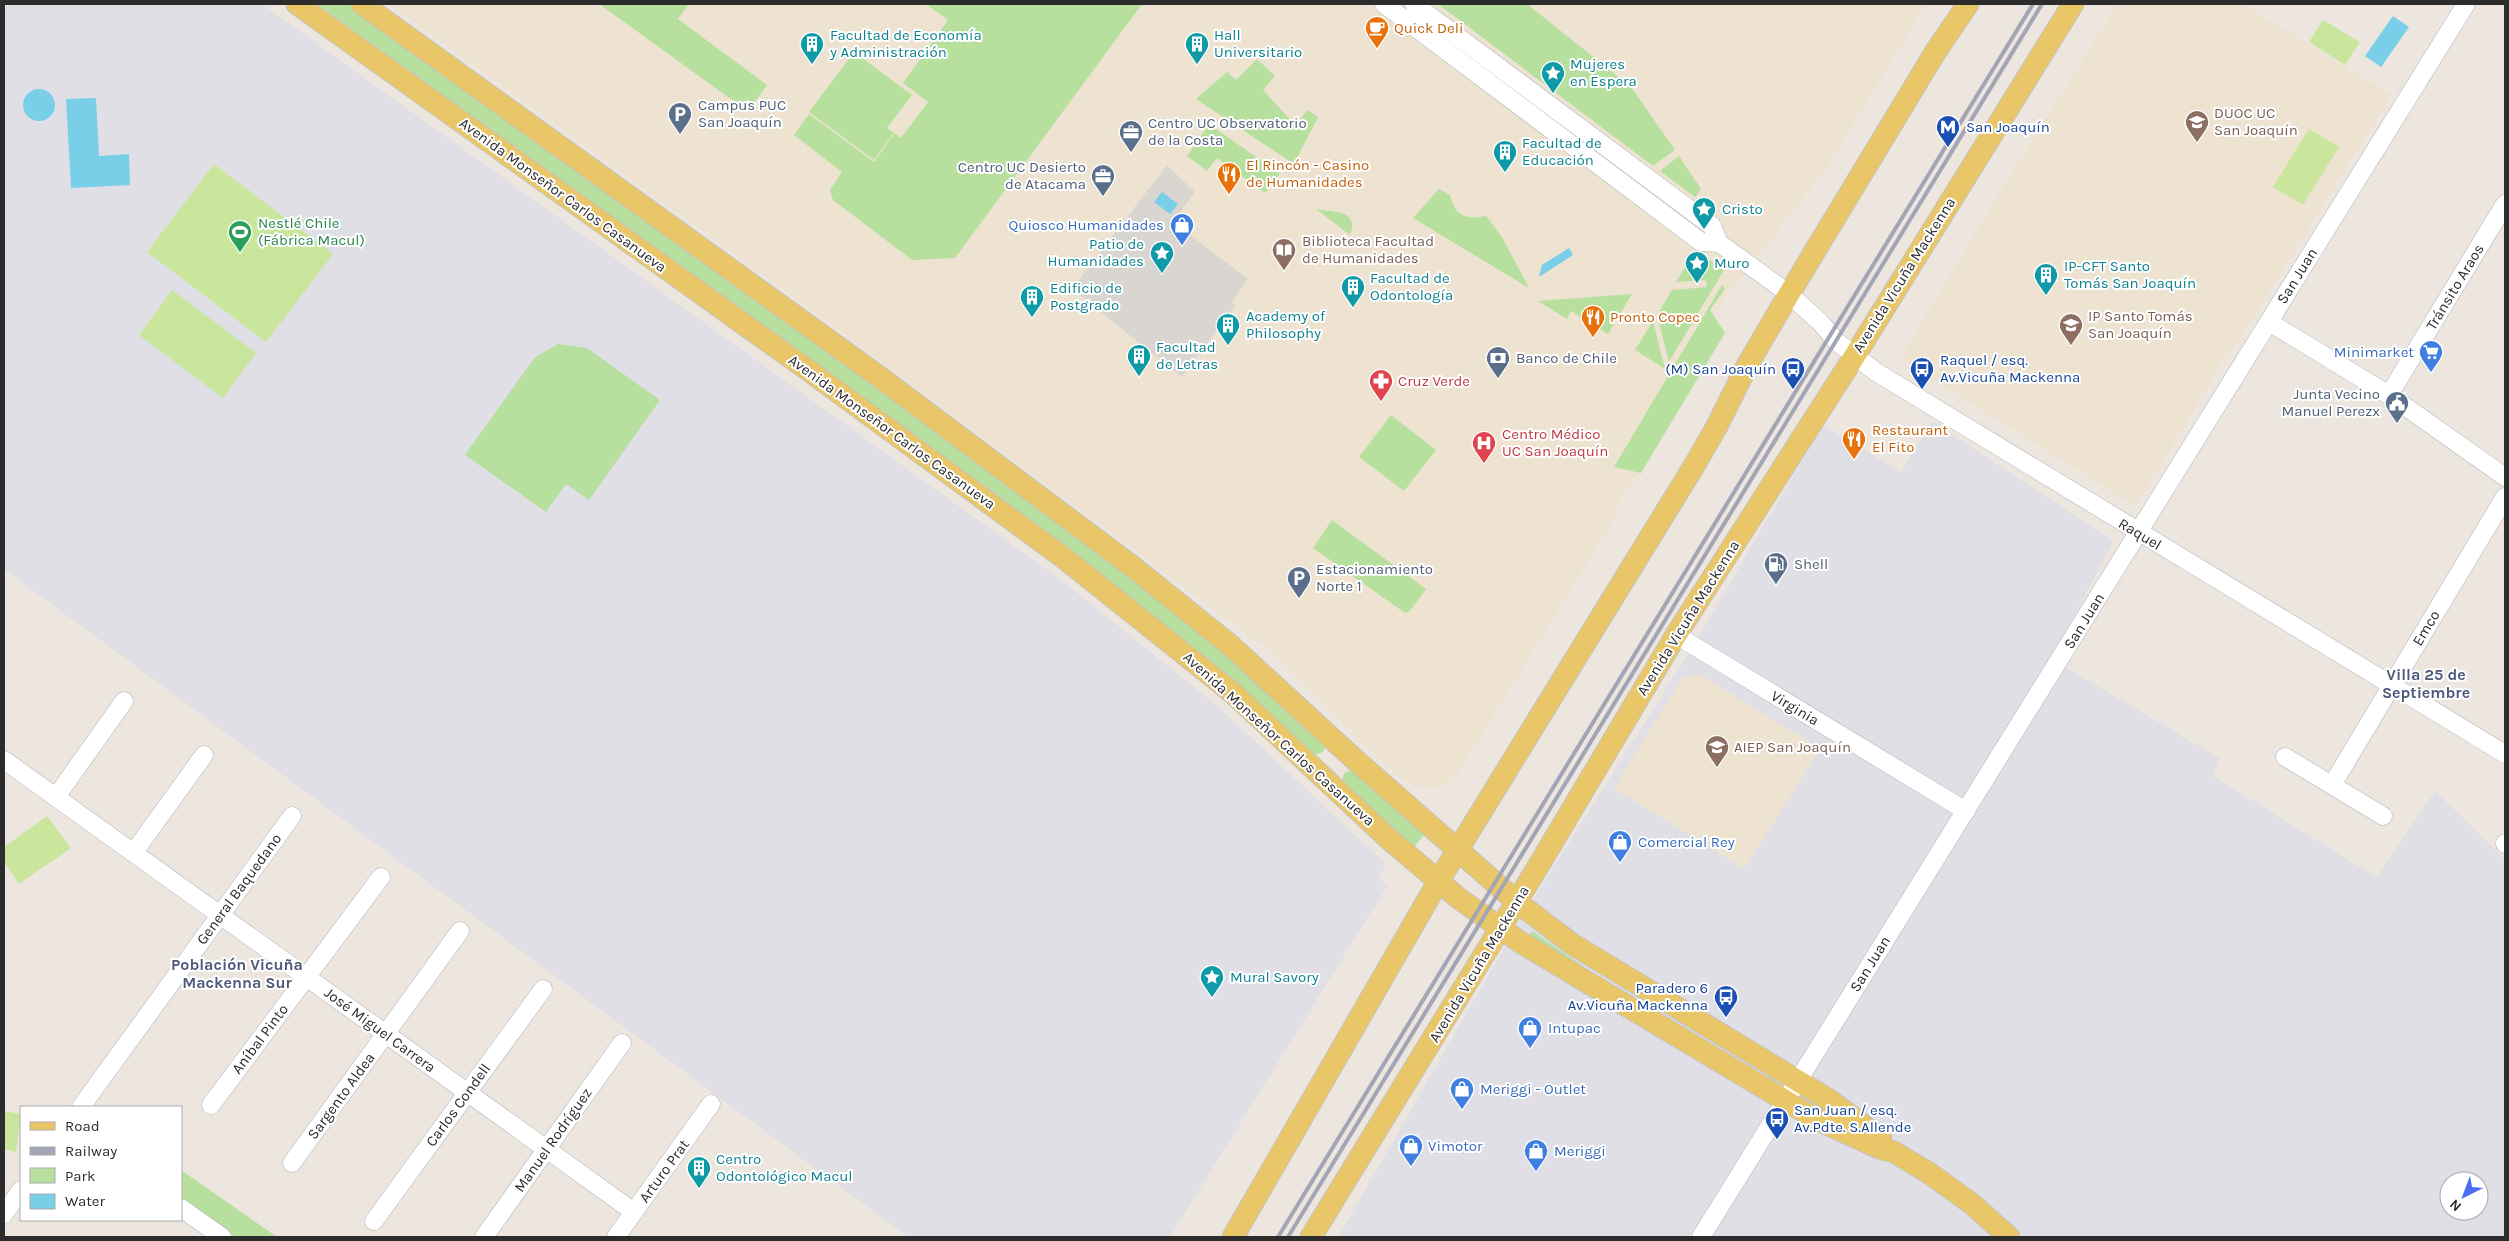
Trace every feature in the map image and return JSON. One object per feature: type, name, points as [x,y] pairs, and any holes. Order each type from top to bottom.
[{"type":"main road","name":"Avenida Monseñor Carlos Casanueva","points":[[297,4],[808,370],[1095,581],[1233,693],[1438,882],[1500,928],[1520,942],[1818,1120],[1879,1148],[1894,1152]]},
{"type":"main road","points":[[362,4],[881,378],[1087,531],[1230,645],[1352,757],[1459,849],[1517,902],[1572,944],[1798,1080],[1883,1140],[1894,1152],[1972,1204],[2009,1237]]},
{"type":"main road","points":[[1233,1237],[1438,882],[1694,466],[1717,426],[1748,364],[1789,294],[1936,51],[1968,4]]},
{"type":"main road","name":"Avenida Vicuña Mackenna","points":[[1311,1237],[1517,902],[1676,635],[1854,357],[2073,4]]},
{"type":"street","points":[[1384,4],[1701,242],[1719,243],[1712,226],[1414,4]]},
{"type":"street","name":"San Juan","points":[[1701,1237],[2466,4]]},
{"type":"street","name":"Tránsito Araos","points":[[2389,395],[2505,204]]},
{"type":"street","name":"Raquel","points":[[1719,243],[1789,294],[1854,357],[1876,372],[2138,533],[2505,754]]},
{"type":"street","points":[[2269,322],[2389,395],[2505,476]]},
{"type":"street","name":"Emco","points":[[2332,785],[2505,497]]},
{"type":"street","name":"Virginia","points":[[1676,635],[1966,811]]},
{"type":"street","points":[[56,797],[124,701]]},
{"type":"street","points":[[134,852],[204,755]]},
{"type":"street","points":[[2285,757],[2383,816]]},
{"type":"street","name":"José Miguel Carrera","points":[[4,760],[634,1212]]},
{"type":"street","name":"General Baquedano","points":[[82,1106],[292,816]]},
{"type":"street","name":"Aníbal Pinto","points":[[211,1105],[381,878]]},
{"type":"street","name":"Sargento Aldea","points":[[292,1163],[460,931]]},
{"type":"street","name":"Carlos Condell","points":[[374,1221],[543,989]]},
{"type":"street","name":"Manuel Rodríguez","points":[[484,1237],[622,1043]]},
{"type":"street","name":"Arturo Prat","points":[[616,1237],[711,1104]]},
{"type":"street","points":[[4,1214],[20,1191]]},
{"type":"street","points":[[182,1209],[222,1237]]},
{"type":"shaded area","name":"Nestlé Chile (Fábrica Macul)","points":[[4,4],[262,4],[1060,579],[1214,703],[1386,864],[1378,878],[1388,885],[1170,1237],[908,1237],[4,569]]},
{"type":"shaded area","points":[[390,4],[1926,4],[1826,169],[1714,313],[1725,333],[1641,473],[1638,472],[1616,508],[1619,511],[1457,775],[1449,783],[1429,789],[1410,784],[1394,772],[1265,647],[881,361]]},
{"type":"shaded area","points":[[2118,4],[2242,4],[2392,95],[2239,340],[2228,352],[2136,506],[1900,359],[2001,190]]},
{"type":"shaded area","name":"Patio de Humanidades","points":[[1167,165],[1195,192],[1173,222],[1248,279],[1232,302],[1236,305],[1182,377],[1072,289]]},
{"type":"shaded area","points":[[1932,421],[2113,541],[2052,659],[2219,758],[2213,776],[2376,877],[2435,791],[2505,859],[2505,1237],[1338,1237],[1516,927],[1690,651],[1823,425],[1901,472]]},
{"type":"shaded area","name":"AIEP San Joaquín","points":[[1701,675],[1820,749],[1744,869],[1614,788],[1683,677]]},
{"type":"green space","points":[[317,4],[349,4],[733,281],[1080,536],[1216,645],[1325,746],[1323,752],[1315,755],[1312,753],[1071,549]]},
{"type":"green space","points":[[599,4],[689,4],[678,19],[767,85],[754,103],[748,99],[742,107]]},
{"type":"green space","points":[[926,4],[1142,4],[955,258],[912,260],[833,200],[830,190],[842,172],[794,135],[809,114],[874,162],[895,133],[901,138],[928,102],[903,83],[948,20]]},
{"type":"green space","points":[[1438,4],[1527,4],[1631,87],[1675,150],[1653,166]]},
{"type":"green space","points":[[2323,20],[2360,42],[2345,65],[2309,42]]},
{"type":"green space","points":[[854,52],[912,95],[887,128],[894,133],[874,160],[809,112]]},
{"type":"green space","points":[[1257,59],[1275,76],[1263,90],[1295,125],[1308,110],[1318,117],[1294,164],[1196,99],[1227,72],[1236,80]]},
{"type":"green space","points":[[1209,124],[1280,174],[1265,193],[1217,158],[1207,171],[1187,156]]},
{"type":"green space","points":[[2309,129],[2339,147],[2303,205],[2273,187]]},
{"type":"green space","points":[[1679,156],[1701,189],[1695,197],[1660,171]]},
{"type":"green space","name":"Nestlé Chile (Fábrica Macul)","points":[[214,164],[333,254],[266,342],[147,252]]},
{"type":"green space","points":[[1439,189],[1450,195],[1455,208],[1462,215],[1467,217],[1486,216],[1502,237],[1529,288],[1413,218]]},
{"type":"green space","points":[[1316,209],[1342,213],[1348,216],[1352,226],[1350,235]]},
{"type":"green space","points":[[1696,250],[1724,270],[1669,362],[1657,315],[1672,290],[1707,287],[1706,280],[1676,282]]},
{"type":"green space","points":[[1722,285],[1725,289],[1710,310],[1725,333],[1641,473],[1614,467]]},
{"type":"green space","points":[[172,290],[256,353],[223,398],[139,335]]},
{"type":"green space","points":[[1632,294],[1608,334],[1571,311],[1567,319],[1538,301]]},
{"type":"green space","points":[[1653,321],[1665,369],[1635,350]]},
{"type":"green space","points":[[558,344],[587,348],[660,400],[589,500],[566,484],[546,512],[465,455],[535,357]]},
{"type":"green space","points":[[1391,415],[1436,450],[1404,491],[1359,457]]},
{"type":"green space","points":[[1332,520],[1426,589],[1409,612],[1405,613],[1313,548]]},
{"type":"green space","points":[[1352,770],[1427,832],[1412,849],[1342,781],[1344,773]]},
{"type":"green space","points":[[47,816],[71,848],[19,884],[4,862],[4,847]]},
{"type":"green space","points":[[1532,931],[1583,966],[1584,969],[1528,937]]},
{"type":"green space","points":[[4,1111],[20,1114],[16,1152],[4,1149]]},
{"type":"green space","points":[[182,1171],[277,1237],[235,1237],[182,1200]]},
{"type":"water","points":[[2393,16],[2409,27],[2381,67],[2365,56]]},
{"type":"water","points":[[39,89],[45,90],[50,94],[54,99],[54,111],[50,116],[45,120],[39,121],[33,120],[28,116],[24,111],[23,105],[24,99],[28,94],[33,90]]},
{"type":"water","points":[[96,98],[99,156],[129,154],[130,185],[71,188],[66,99]]},
{"type":"water","points":[[1162,192],[1178,204],[1170,214],[1154,202]]},
{"type":"water","points":[[1569,248],[1573,255],[1539,277],[1542,265]]},
{"type":"railway","points":[[1278,1237],[2033,4]]},
{"type":"railway","points":[[1288,1237],[2042,4]]},
{"type":"place","name":"Quick Deli","points":[[1377,49]]},
{"type":"place","name":"Facultad de Economía y Administración","points":[[812,65]]},
{"type":"place","name":"Hall Universitario","points":[[1197,65]]},
{"type":"place","name":"Mujeres en Espera","points":[[1553,94]]},
{"type":"place","name":"Campus PUC San Joaquín","points":[[680,135]]},
{"type":"place","name":"DUOC UC San Joaquín","points":[[2197,143]]},
{"type":"place","name":"San Joaquín","points":[[1948,148]]},
{"type":"place","name":"Centro UC Observatorio de la Costa","points":[[1131,153]]},
{"type":"place","name":"Facultad de Educación","points":[[1505,173]]},
{"type":"place","name":"El Rincón - Casino de Humanidades","points":[[1229,195]]},
{"type":"place","name":"Centro UC Desierto de Atacama","points":[[1103,197]]},
{"type":"place","name":"Cristo","points":[[1704,230]]},
{"type":"place","name":"Quiosco Humanidades","points":[[1182,246]]},
{"type":"place","name":"Nestlé Chile (Fábrica Macul)","points":[[240,253]]},
{"type":"place","name":"Biblioteca Facultad de Humanidades","points":[[1284,271]]},
{"type":"place","name":"Patio de Humanidades","points":[[1162,274]]},
{"type":"place","name":"Muro","points":[[1697,284]]},
{"type":"place","name":"IP-CFT Santo Tomás San Joaquín","points":[[2046,296]]},
{"type":"place","name":"Facultad de Odontología","points":[[1353,308]]},
{"type":"place","name":"Edificio de Postgrado","points":[[1032,318]]},
{"type":"place","name":"Pronto Copec","points":[[1593,338]]},
{"type":"place","name":"Academy of Philosophy","points":[[1228,346]]},
{"type":"place","name":"IP Santo Tomás San Joaquín","points":[[2071,346]]},
{"type":"place","name":"Minimarket","points":[[2431,373]]},
{"type":"place","name":"Facultad de Letras","points":[[1139,377]]},
{"type":"place","name":"Banco de Chile","points":[[1498,379]]},
{"type":"place","name":"(M) San Joaquín","points":[[1793,390]]},
{"type":"place","name":"Raquel / esq. Av.Vicuña Mackenna","points":[[1922,390]]},
{"type":"place","name":"Cruz Verde","points":[[1381,402]]},
{"type":"place","name":"Junta Vecino Manuel Perezx","points":[[2397,424]]},
{"type":"place","name":"Restaurant El Fito","points":[[1854,460]]},
{"type":"place","name":"Centro Médico UC San Joaquín","points":[[1484,464]]},
{"type":"place","name":"Shell","points":[[1776,585]]},
{"type":"place","name":"Estacionamiento Norte 1","points":[[1299,599]]},
{"type":"place","name":"AIEP San Joaquín","points":[[1717,768]]},
{"type":"place","name":"Comercial Rey","points":[[1620,863]]},
{"type":"place","name":"Mural Savory","points":[[1212,998]]},
{"type":"place","name":"Paradero 6 Av.Vicuña Mackenna","points":[[1726,1018]]},
{"type":"place","name":"Intupac","points":[[1530,1049]]},
{"type":"place","name":"Meriggi - Outlet","points":[[1462,1110]]},
{"type":"place","name":"San Juan / esq. Av.Pdte. S.Allende","points":[[1777,1140]]},
{"type":"place","name":"Vimotor","points":[[1411,1167]]},
{"type":"place","name":"Meriggi","points":[[1536,1172]]},
{"type":"place","name":"Centro Odontológico Macul","points":[[699,1189]]},
{"type":"district","name":"Villa 25 de Septiembre","points":[[2426,683]]},
{"type":"district","name":"Población Vicuña Mackenna Sur","points":[[237,973]]}]
